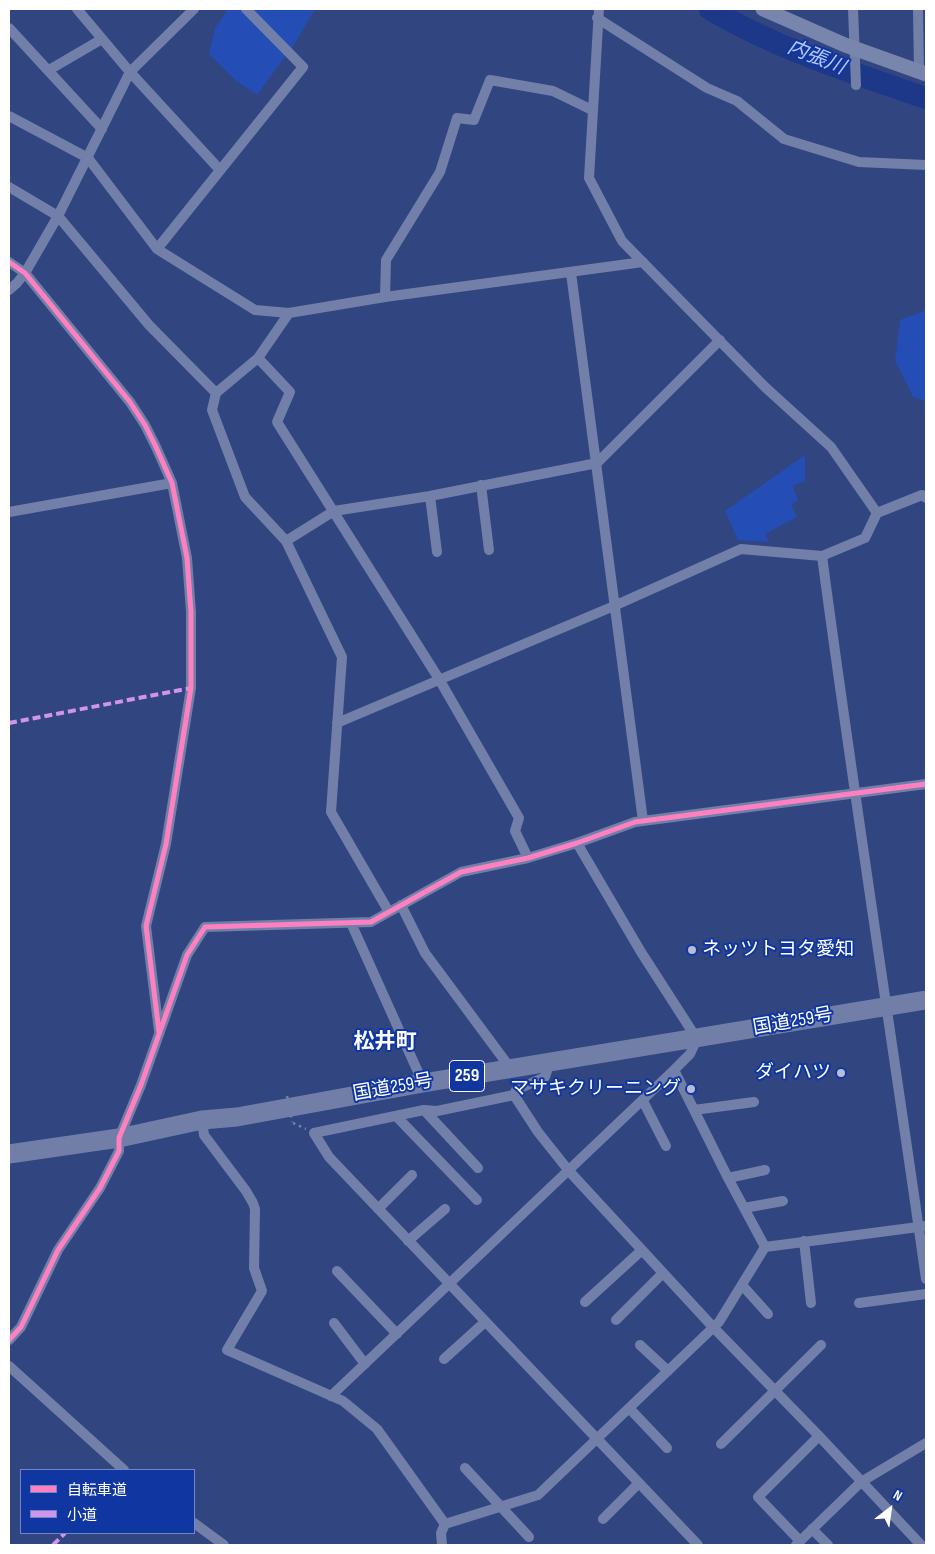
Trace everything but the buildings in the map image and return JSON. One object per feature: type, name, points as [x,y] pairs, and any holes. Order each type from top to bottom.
[{"type":"highway","name":"国道259号","points":[[9,1154],[119,1138],[202,1120],[237,1117],[511,1068],[926,1000]]},
{"type":"street","points":[[77,9],[130,72],[220,170]]},
{"type":"street","points":[[9,290],[17,284],[25,273],[58,216],[130,72],[194,9]]},
{"type":"street","points":[[157,248],[303,67],[246,9]]},
{"type":"street","points":[[763,9],[855,52],[923,73],[918,9]]},
{"type":"street","points":[[853,9],[856,85]]},
{"type":"street","points":[[598,13],[589,178],[622,241],[765,387],[831,447],[877,513]]},
{"type":"street","points":[[598,13],[707,88],[737,101],[784,139],[859,162],[926,165]]},
{"type":"street","points":[[9,28],[102,129]]},
{"type":"street","points":[[49,70],[102,39]]},
{"type":"street","points":[[385,297],[386,260],[440,172],[457,118],[474,120],[490,80],[553,91],[592,110]]},
{"type":"street","points":[[9,116],[88,158],[157,248],[255,310],[289,313],[385,297],[643,262]]},
{"type":"street","points":[[9,187],[58,216],[149,325],[216,393]]},
{"type":"street","points":[[9,262],[25,273],[130,402],[156,447],[172,482],[187,558],[192,612],[191,688],[166,844],[146,926],[160,1034]]},
{"type":"street","points":[[571,273],[643,821]]},
{"type":"street","points":[[289,313],[258,358],[216,393],[212,410],[245,497],[286,541],[342,658],[331,812],[389,912]]},
{"type":"street","points":[[286,541],[334,511],[430,496],[597,463],[720,340]]},
{"type":"street","points":[[258,358],[290,392],[277,422],[439,679],[519,818],[515,832],[528,858]]},
{"type":"street","points":[[9,512],[172,482]]},
{"type":"street","points":[[481,485],[489,550]]},
{"type":"street","points":[[337,723],[614,606],[741,549],[822,556],[865,538],[877,513],[922,495],[926,498]]},
{"type":"street","points":[[430,496],[437,552]]},
{"type":"street","points":[[822,556],[854,793],[923,1226],[926,1279]]},
{"type":"street","points":[[9,1340],[21,1327],[58,1250],[100,1188],[119,1151],[119,1138],[160,1034],[187,955],[205,928],[371,922],[461,872],[528,858],[576,844],[635,822],[926,784]]},
{"type":"street","points":[[331,1396],[643,1101],[690,1054],[697,1039],[641,952],[576,844]]},
{"type":"street","points":[[401,905],[425,953],[511,1068]]},
{"type":"street","points":[[351,923],[424,1083]]},
{"type":"street","points":[[514,1095],[516,1090],[546,1077],[550,1062]]},
{"type":"street","points":[[674,1070],[765,1247]]},
{"type":"street","points":[[514,1095],[437,1111],[424,1110],[314,1133],[329,1157],[698,1545]]},
{"type":"street","points":[[514,1095],[538,1132],[569,1172],[921,1545]]},
{"type":"street","points":[[643,1101],[666,1146]]},
{"type":"street","points":[[694,1110],[754,1102]]},
{"type":"street","points":[[424,1110],[478,1168]]},
{"type":"street","points":[[396,1116],[477,1200]]},
{"type":"street","points":[[202,1120],[204,1135],[246,1191],[255,1209],[254,1268],[262,1291],[227,1350],[343,1401],[377,1429],[445,1524]]},
{"type":"street","points":[[728,1178],[765,1170]]},
{"type":"street","points":[[378,1209],[412,1175]]},
{"type":"street","points":[[744,1208],[783,1202]]},
{"type":"street","points":[[408,1241],[445,1209]]},
{"type":"street","points":[[765,1247],[923,1226]]},
{"type":"street","points":[[804,1241],[812,1304]]},
{"type":"street","points":[[442,1545],[441,1533],[445,1524],[538,1495],[719,1322],[765,1247]]},
{"type":"street","points":[[585,1302],[642,1250]]},
{"type":"street","points":[[337,1271],[397,1334]]},
{"type":"street","points":[[616,1320],[663,1273]]},
{"type":"street","points":[[742,1285],[768,1314]]},
{"type":"street","points":[[858,1303],[926,1294]]},
{"type":"street","points":[[444,1359],[485,1322]]},
{"type":"street","points":[[334,1323],[365,1364]]},
{"type":"street","points":[[640,1345],[668,1371]]},
{"type":"street","points":[[721,1444],[821,1345]]},
{"type":"street","points":[[9,1366],[123,1469]]},
{"type":"street","points":[[630,1409],[667,1448]]},
{"type":"street","points":[[819,1436],[758,1497],[798,1543],[861,1482],[926,1443]]},
{"type":"street","points":[[465,1468],[528,1538]]},
{"type":"street","points":[[603,1519],[639,1483]]},
{"type":"street","points":[[195,1524],[224,1545]]},
{"type":"street","points":[[812,1529],[828,1545]]},
{"type":"path","points":[[287,1096],[292,1122]]},
{"type":"shaded area","points":[[228,9],[315,9],[295,43],[257,95],[235,80],[209,54],[215,28]]},
{"type":"shaded area","points":[[926,310],[926,401],[913,397],[895,360],[900,320]]},
{"type":"shaded area","points":[[805,455],[805,481],[793,486],[798,501],[791,504],[797,517],[765,534],[769,542],[738,540],[725,511]]},
{"type":"waterway","name":"内張川","points":[[710,9],[789,48],[926,98]]},
{"type":"marked path","points":[[9,723],[191,688]]},
{"type":"marked path","points":[[53,1545],[64,1534]]},
{"type":"cycle path","points":[[9,262],[25,273],[130,402],[145,425],[172,483],[187,558],[191,612],[191,688],[166,844],[146,926],[159,1032]]},
{"type":"cycle path","points":[[9,1340],[21,1327],[58,1250],[100,1188],[119,1151],[119,1138],[141,1085],[187,955],[205,927],[371,922],[461,872],[528,858],[635,822],[926,784]]},
{"type":"place","name":"ネッツトヨタ愛知","points":[[692,950]]},
{"type":"place","name":"ダイハツ","points":[[841,1073]]},
{"type":"place","name":"マサキクリーニング","points":[[691,1089]]},
{"type":"district","name":"松井町","points":[[385,1043]]}]
